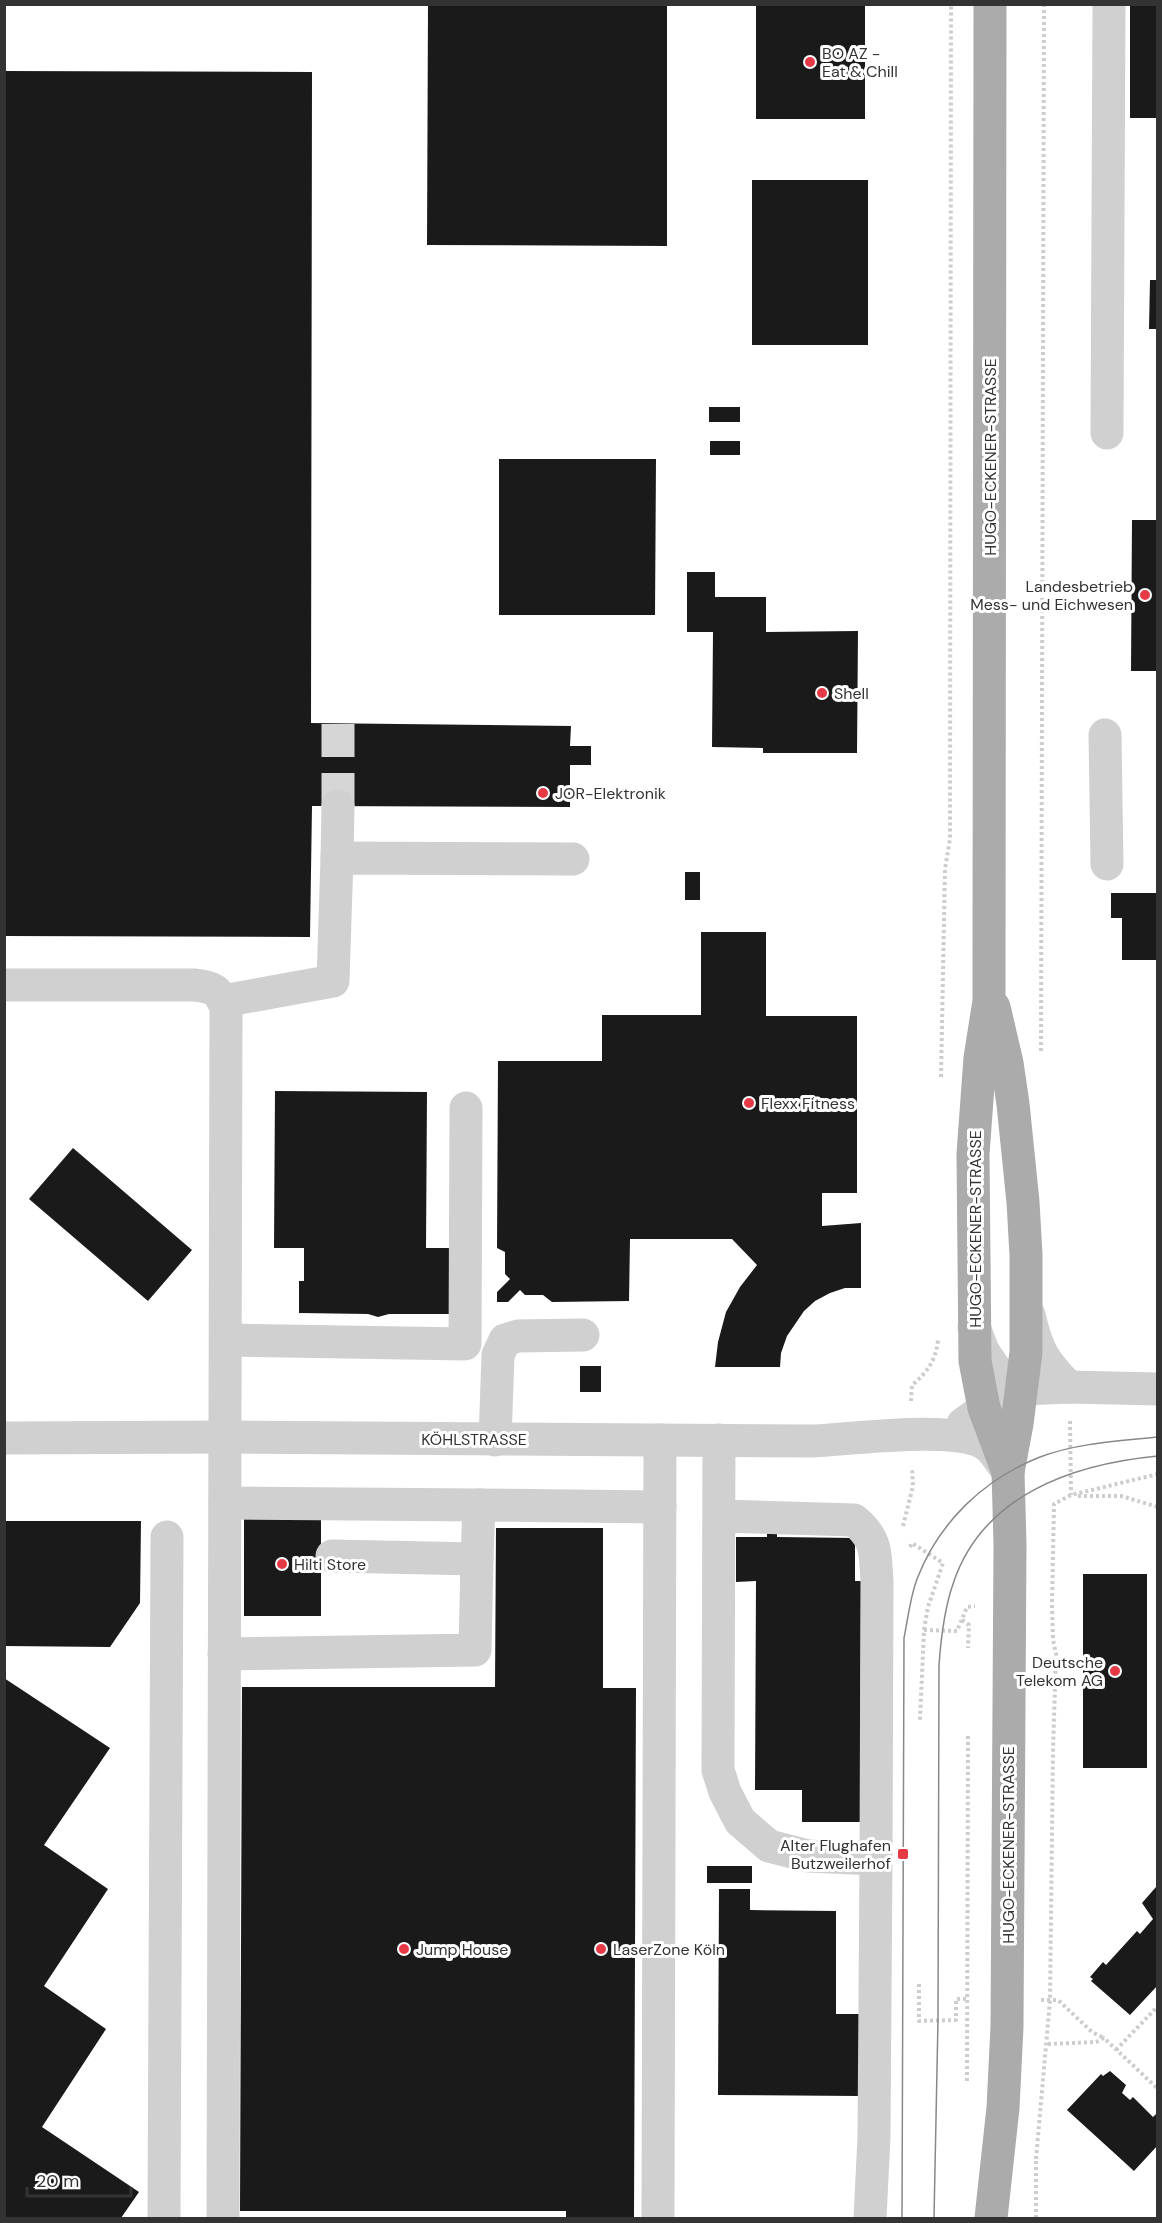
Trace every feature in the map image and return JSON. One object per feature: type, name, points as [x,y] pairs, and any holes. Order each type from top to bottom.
[{"type":"main road","name":"HUGO-ECKENER-STRASSE","points":[[990,4],[989,982],[980,1058],[973,1155],[974,1327],[975,1361],[1003,1398]]},
{"type":"main road","name":"HUGO-ECKENER-STRASSE","points":[[989,982],[1007,1063],[1013,1104],[1023,1202],[1027,1306],[1003,1398],[1010,1544],[1007,2000],[1003,2108],[991,2218]]},
{"type":"street","points":[[1107,433],[1109,4]]},
{"type":"street","points":[[1106,735],[1107,864]]},
{"type":"street","points":[[223,1001],[333,981],[338,806]]},
{"type":"street","points":[[337,858],[573,858]]},
{"type":"street","points":[[4,985],[194,985],[210,987],[218,992],[223,1001],[227,1018],[223,2218]]},
{"type":"street","points":[[226,1341],[465,1344],[466,1108]]},
{"type":"street","points":[[1027,1306],[1035,1343],[1048,1366],[1069,1387]]},
{"type":"street","points":[[974,1327],[983,1351],[997,1372],[1003,1398]]},
{"type":"street","points":[[495,1440],[498,1355],[505,1340],[518,1336],[583,1335]]},
{"type":"street","points":[[944,1435],[960,1413],[972,1387],[975,1361]]},
{"type":"street","points":[[1008,1472],[1030,1412],[1048,1395],[1069,1387]]},
{"type":"street","points":[[944,1435],[1003,1398],[1069,1387],[1158,1389]]},
{"type":"street","name":"KÖHLSTRASSE","points":[[4,1438],[225,1437],[815,1441],[944,1435],[969,1438],[988,1446],[1008,1472]]},
{"type":"street","points":[[658,2218],[660,1440]]},
{"type":"street","points":[[719,1440],[718,1770],[725,1792],[740,1821],[769,1846],[808,1856],[876,1859]]},
{"type":"street","points":[[225,1503],[660,1507]]},
{"type":"street","points":[[224,1654],[475,1650],[479,1505]]},
{"type":"street","points":[[719,1515],[854,1520],[868,1531],[875,1550],[877,1582],[874,2137],[870,2218]]},
{"type":"street","points":[[164,2218],[167,1537]]},
{"type":"street","points":[[332,1556],[477,1559]]},
{"type":"path","points":[[941,1088],[945,869],[950,839],[951,4]]},
{"type":"path","points":[[1042,1063],[1044,4]]},
{"type":"path","points":[[902,1532],[913,1486],[912,1385],[926,1374],[933,1361],[939,1330]]},
{"type":"path","points":[[1069,1387],[1071,1495]]},
{"type":"path","points":[[1036,2218],[1036,2159],[1048,2044],[1050,2000],[1056,1654],[1053,1629],[1054,1504],[1071,1495],[1158,1474]]},
{"type":"path","points":[[1071,1495],[1121,1496],[1158,1507]]},
{"type":"path","points":[[908,1551],[912,1543],[943,1563],[928,1607],[924,1630],[920,1720]]},
{"type":"path","points":[[963,1620],[969,1625],[968,1648]]},
{"type":"path","points":[[967,2086],[968,1734]]},
{"type":"path","points":[[919,1984],[919,2021],[956,2020],[956,1999],[1007,2000]]},
{"type":"path","points":[[1050,2000],[1058,2000],[1092,2032],[1104,2038],[1158,2089]]},
{"type":"path","points":[[1116,2050],[1158,2006]]},
{"type":"path","points":[[1048,2044],[1096,2042],[1104,2038]]},
{"type":"building","points":[[428,4],[667,4],[667,246],[427,245]]},
{"type":"building","name":"BO AZ - Eat & Chill","points":[[756,4],[865,4],[865,119],[756,119]]},
{"type":"building","points":[[1130,4],[1158,4],[1158,118],[1130,118]]},
{"type":"building","points":[[4,71],[312,72],[311,723],[571,726],[570,746],[591,746],[591,765],[570,765],[570,807],[312,806],[310,937],[4,936]]},
{"type":"building","points":[[752,180],[868,180],[868,345],[752,345]]},
{"type":"building","points":[[1150,280],[1158,280],[1158,329],[1149,329]]},
{"type":"building","points":[[709,407],[740,407],[740,422],[709,422]]},
{"type":"building","points":[[710,441],[740,441],[740,455],[710,455]]},
{"type":"building","points":[[499,459],[656,459],[655,615],[499,615]]},
{"type":"building","name":"Landesbetrieb Mess- und Eichwesen","points":[[1132,520],[1158,520],[1158,671],[1131,671]]},
{"type":"building","points":[[687,572],[715,572],[715,597],[766,597],[766,632],[858,631],[857,753],[763,753],[763,748],[712,747],[713,632],[687,632]]},
{"type":"building","points":[[685,872],[700,872],[700,900],[685,900]]},
{"type":"building","points":[[1111,893],[1158,893],[1158,960],[1122,960],[1122,918],[1111,918]]},
{"type":"building","points":[[701,932],[766,932],[766,1016],[857,1016],[857,1193],[822,1193],[822,1226],[861,1223],[861,1288],[845,1288],[830,1293],[815,1301],[804,1311],[787,1336],[781,1353],[780,1367],[715,1367],[718,1342],[726,1312],[740,1287],[757,1265],[732,1239],[630,1239],[629,1301],[552,1302],[543,1295],[525,1295],[520,1290],[508,1302],[497,1302],[497,1292],[510,1279],[505,1274],[505,1252],[497,1248],[498,1061],[602,1061],[602,1015],[701,1015]]},
{"type":"building","points":[[275,1091],[427,1092],[426,1248],[453,1248],[457,1314],[389,1314],[378,1317],[368,1314],[299,1313],[299,1281],[304,1281],[304,1248],[274,1248]]},
{"type":"building","points":[[73,1148],[192,1250],[148,1301],[29,1199]]},
{"type":"building","points":[[580,1366],[601,1366],[601,1392],[580,1392]]},
{"type":"building","name":"Hilti Store","points":[[244,1512],[321,1512],[321,1616],[244,1616]]},
{"type":"building","points":[[4,1521],[141,1521],[140,1603],[110,1647],[4,1646]]},
{"type":"building","name":"Jump House","points":[[496,1528],[603,1528],[603,1688],[636,1688],[634,2218],[566,2218],[566,2211],[240,2211],[242,1687],[495,1687]]},
{"type":"building","points":[[767,1532],[777,1532],[777,1537],[855,1538],[855,1581],[861,1581],[860,1822],[802,1822],[802,1790],[755,1790],[756,1581],[736,1582],[736,1537],[767,1537]]},
{"type":"building","name":"Deutsche Telekom AG","points":[[1083,1574],[1147,1574],[1147,1768],[1083,1768]]},
{"type":"building","points":[[4,1678],[110,1748],[44,1845],[108,1889],[44,1986],[106,2029],[42,2127],[139,2192],[121,2218],[4,2218]]},
{"type":"building","points":[[707,1866],[752,1866],[752,1883],[707,1883]]},
{"type":"building","points":[[1156,1887],[1158,1889],[1158,1985],[1130,2015],[1091,1981],[1093,1979],[1090,1977],[1103,1962],[1106,1965],[1137,1931],[1140,1934],[1153,1919],[1142,1903]]},
{"type":"building","points":[[719,1889],[750,1889],[750,1910],[836,1911],[836,2014],[859,2014],[859,2096],[718,2095]]},
{"type":"building","points":[[1110,2071],[1126,2085],[1122,2093],[1130,2100],[1133,2097],[1153,2117],[1158,2112],[1158,2145],[1134,2171],[1067,2110],[1101,2074],[1103,2076]]},
{"type":"tunnel","points":[[338,724],[338,806]]},
{"type":"tram line","points":[[902,2218],[904,1638],[917,1579],[926,1558],[951,1521],[982,1490],[1000,1477],[1054,1452],[1098,1443],[1158,1437]]},
{"type":"tram line","points":[[934,2218],[938,2020],[939,1665],[943,1624],[950,1594],[967,1553],[985,1528],[1008,1506],[1034,1490],[1063,1477],[1094,1467],[1158,1456]]},
{"type":"place","name":"BO AZ - Eat & Chill","points":[[810,62]]},
{"type":"place","name":"Landesbetrieb Mess- und Eichwesen","points":[[1145,595]]},
{"type":"place","name":"Shell","points":[[822,693]]},
{"type":"place","name":"JOR-Elektronik","points":[[543,793]]},
{"type":"place","name":"Flexx Fitness","points":[[749,1103]]},
{"type":"place","name":"Hilti Store","points":[[282,1564]]},
{"type":"place","name":"Deutsche Telekom AG","points":[[1115,1671]]},
{"type":"place","name":"Alter Flughafen Butzweilerhof","points":[[903,1854]]},
{"type":"place","name":"Jump House","points":[[404,1949]]},
{"type":"place","name":"LaserZone Köln","points":[[601,1949]]}]
